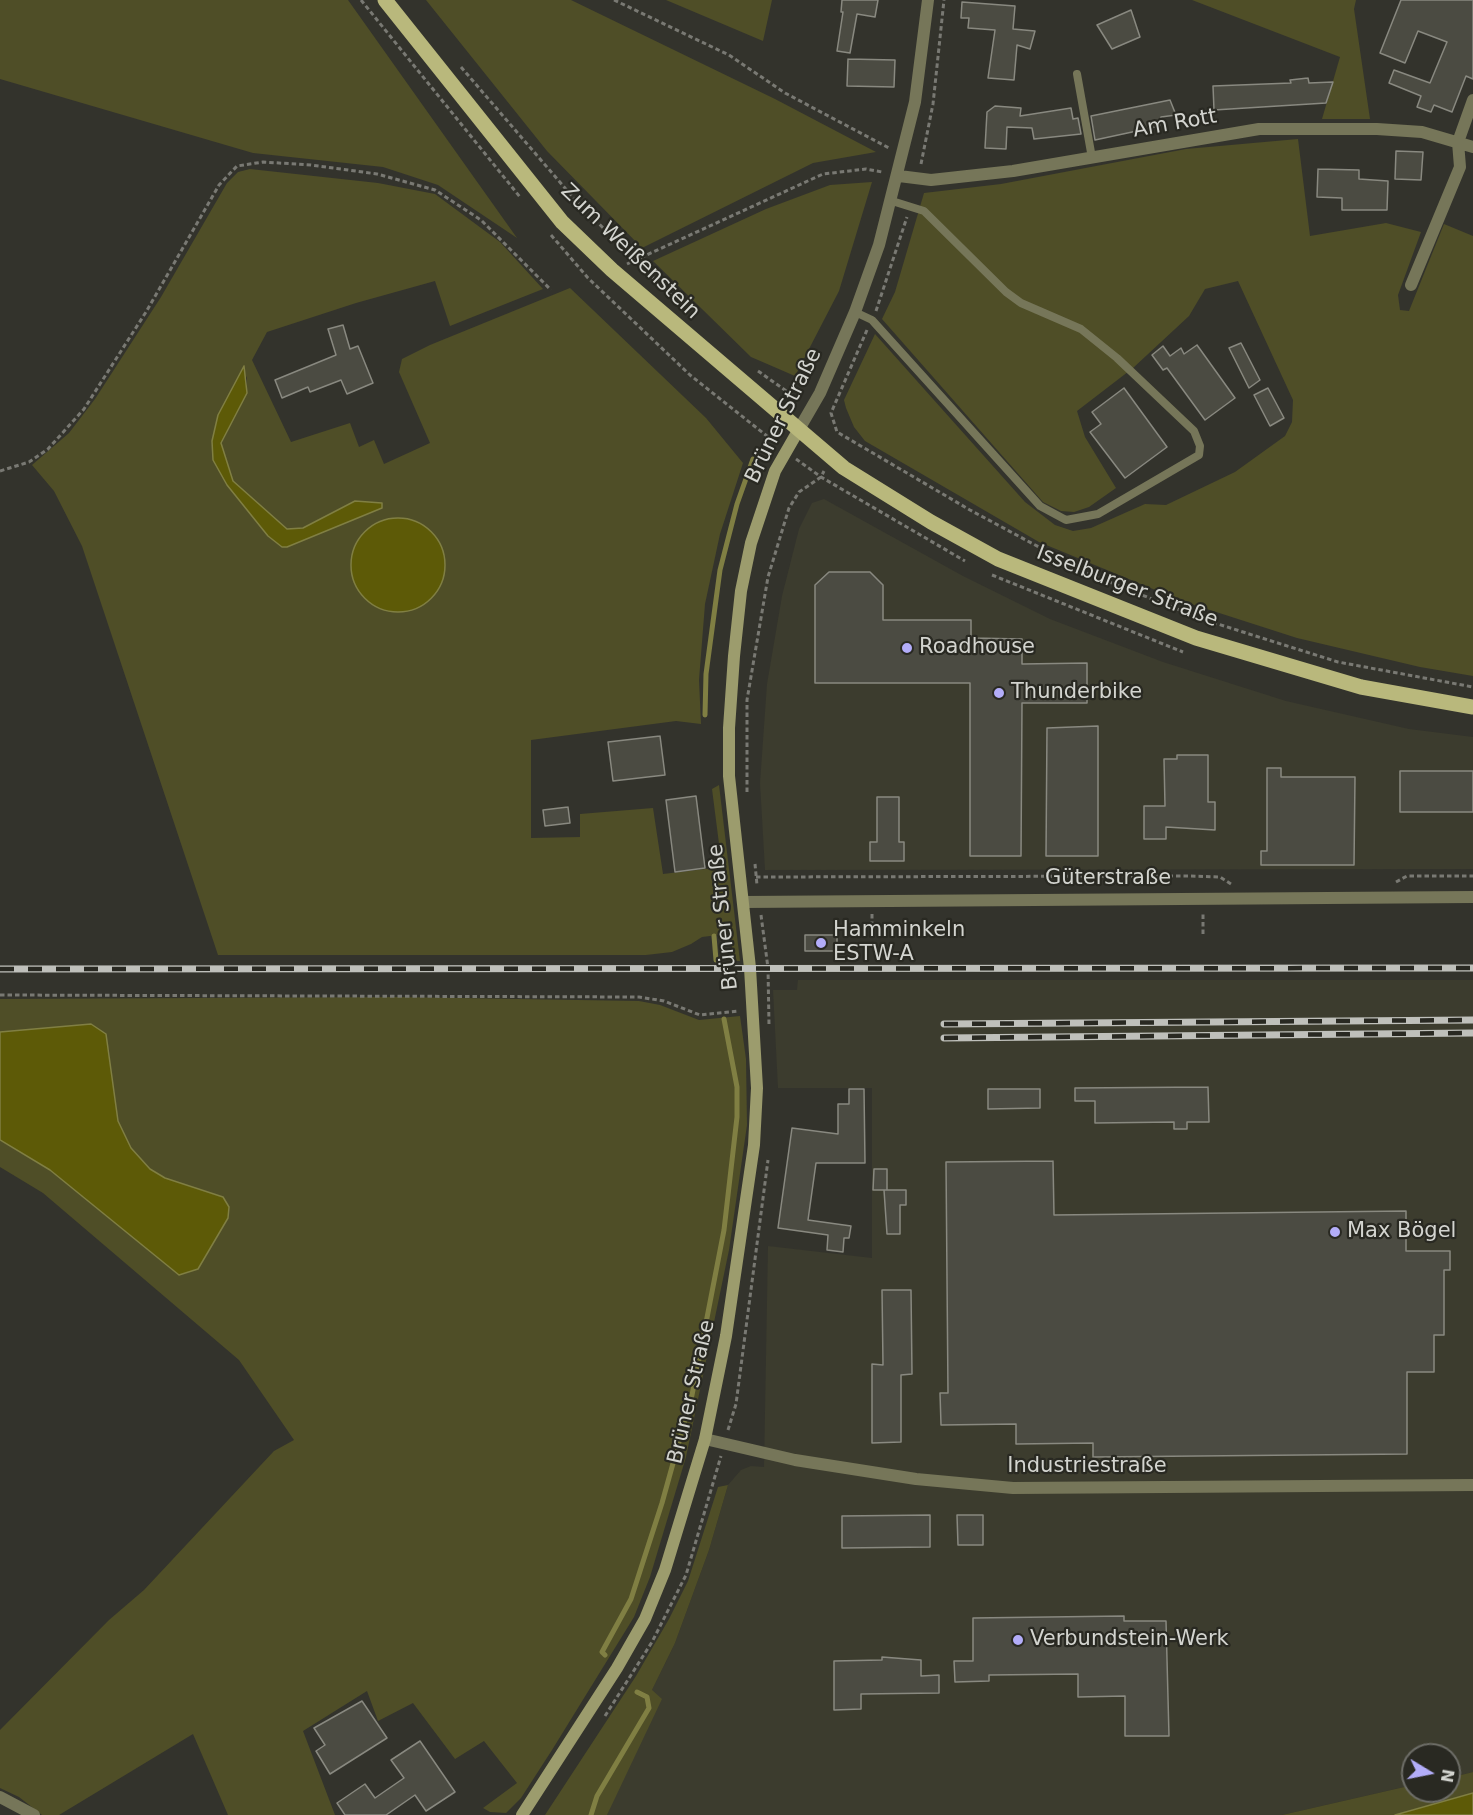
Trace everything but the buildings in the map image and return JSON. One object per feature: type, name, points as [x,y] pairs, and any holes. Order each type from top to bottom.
[{"type":"main road","name":"Zum Weißenstein","points":[[385,0],[562,222],[612,270],[798,431]]},
{"type":"main road","name":"Isselburger Straße","points":[[798,431],[844,468],[964,541],[998,559],[1108,604],[1196,638],[1361,687],[1473,707]]},
{"type":"main road","name":"Brüner Straße","points":[[522,1815],[617,1668],[645,1619],[665,1570],[705,1439],[726,1336],[754,1145],[757,1088],[753,1010],[729,776],[729,728],[737,612],[758,518],[776,471],[798,431]]},
{"type":"street","name":"Brüner Straße","points":[[798,431],[811,408],[868,282],[899,176],[915,102],[928,0]]},
{"type":"street","points":[[1411,285],[1460,167],[1458,142],[1473,100]]},
{"type":"street","name":"Am Rott","points":[[899,176],[931,180],[1013,171],[1259,129],[1377,129],[1422,132],[1473,147]]},
{"type":"street","name":"Güterstraße","points":[[743,902],[1473,897]]},
{"type":"street","name":"Industriestraße","points":[[705,1439],[795,1460],[916,1479],[1013,1488],[1473,1485]]},
{"type":"street","points":[[0,1797],[34,1815]]},
{"type":"lane","points":[[1077,74],[1092,158]]},
{"type":"lane","points":[[855,312],[872,320],[1040,506],[1066,520],[1098,514],[1199,455],[1200,446],[1194,431],[1125,366],[1081,329],[1022,303],[1006,292],[924,211],[892,201]]},
{"type":"path","points":[[614,0],[729,55],[785,93],[903,156],[922,160],[933,104],[944,0]]},
{"type":"path","points":[[457,62],[577,202],[690,314]]},
{"type":"path","points":[[0,471],[29,462],[48,449],[84,410],[146,312],[219,186],[237,166],[262,162],[311,165],[377,174],[435,190],[481,220],[551,291]]},
{"type":"path","points":[[612,270],[823,174],[866,169],[899,176]]},
{"type":"path","points":[[910,206],[887,282],[831,413],[837,432],[970,510],[1089,574],[1205,620],[1338,662],[1473,687]]},
{"type":"path","points":[[749,365],[811,408]]},
{"type":"path","points":[[747,792],[747,700],[768,577],[789,508],[799,492],[821,477],[837,432]]},
{"type":"path","points":[[754,856],[756,877],[1190,876],[1220,877],[1232,884]]},
{"type":"path","points":[[1389,886],[1407,876],[1473,876]]},
{"type":"path","points":[[1203,898],[1203,934]]},
{"type":"path","points":[[872,901],[872,935]]},
{"type":"path","points":[[0,995],[639,997],[664,1001],[700,1015],[753,1010]]},
{"type":"shaded area","points":[[0,0],[348,0],[517,238],[438,185],[383,167],[253,153],[0,79]]},
{"type":"shaded area","points":[[426,0],[571,0],[775,99],[876,152],[813,163],[642,248],[547,151]]},
{"type":"shaded area","points":[[666,0],[772,0],[763,41]]},
{"type":"shaded area","points":[[1192,0],[1356,0],[1354,9],[1370,119],[1322,119],[1340,57]]},
{"type":"shaded area","points":[[1298,139],[1310,236],[1386,223],[1421,232],[1398,295],[1400,310],[1409,311],[1444,224],[1473,236],[1473,676],[1420,667],[1297,638],[1182,601],[1039,542],[865,441],[854,427],[846,408],[844,400],[875,334],[1025,502],[1055,525],[1073,531],[1091,528],[1145,504],[1166,505],[1235,472],[1285,436],[1292,422],[1293,400],[1238,281],[1205,289],[1189,316],[1133,368],[1077,411],[1085,437],[1116,488],[1089,507],[1074,512],[1061,511],[1043,502],[882,319],[895,292],[924,193],[1001,184],[1186,149]]},
{"type":"shaded area","points":[[250,169],[378,183],[435,194],[500,242],[543,289],[450,326],[435,281],[356,303],[267,332],[252,360],[291,442],[350,423],[359,447],[374,440],[384,464],[430,443],[399,372],[402,359],[430,345],[570,288],[706,418],[743,463],[720,534],[705,604],[699,680],[701,724],[676,721],[531,740],[531,838],[580,837],[580,814],[653,808],[663,874],[722,867],[712,789],[719,785],[740,961],[733,961],[731,936],[726,934],[702,937],[672,952],[646,955],[218,955],[82,546],[54,491],[32,465],[69,433],[95,399],[161,297],[227,183],[238,172]],"holes":[[[247,376],[247,393],[221,444],[232,481],[287,529],[303,528],[355,501],[282,547],[213,459]],[[401,518],[419,523],[434,535],[432,597],[418,607]]]},
{"type":"shaded area","points":[[872,182],[839,291],[795,376],[751,357],[653,261],[766,209],[830,185]]},
{"type":"shaded area","points":[[244,366],[247,393],[221,443],[233,481],[287,529],[303,528],[355,501],[382,503],[382,508],[287,547],[282,547],[268,536],[227,485],[213,460],[212,441],[218,415]]},
{"type":"shaded area","points":[[824,499],[963,576],[1050,619],[1163,662],[1286,701],[1409,729],[1473,737],[1473,869],[765,870],[760,783],[767,684],[782,596],[799,529],[812,503]]},
{"type":"shaded area","points":[[398,518],[416,522],[431,532],[441,547],[445,565],[441,583],[431,598],[416,608],[398,612],[380,608],[365,598],[355,583],[351,565],[355,547],[365,532],[380,522]]},
{"type":"shaded area","points":[[798,980],[1473,980],[1473,1772],[1461,1775],[1461,1743],[1401,1743],[1401,1788],[1282,1815],[607,1815],[652,1690],[675,1643],[709,1550],[728,1485],[741,1470],[751,1466],[764,1467],[768,1246],[872,1258],[872,1088],[778,1088],[773,990],[797,990]]},
{"type":"shaded area","points":[[398,997],[639,1001],[660,1005],[699,1020],[740,1016],[746,1059],[747,1125],[729,1250],[686,1457],[650,1577],[634,1617],[521,1798],[506,1813],[490,1812],[483,1808],[517,1783],[484,1741],[455,1759],[413,1703],[378,1721],[367,1691],[303,1731],[335,1815],[228,1815],[193,1734],[59,1815],[42,1815],[19,1797],[0,1788],[0,1730],[109,1620],[144,1590],[274,1451],[294,1440],[239,1360],[43,1193],[0,1167],[0,1140],[50,1170],[179,1275],[198,1269],[228,1218],[229,1207],[223,1197],[165,1178],[150,1169],[131,1148],[118,1121],[109,1049],[13,1032],[0,1032],[0,999]]},
{"type":"shaded area","points":[[91,1024],[106,1034],[118,1121],[131,1148],[150,1169],[165,1178],[223,1197],[229,1207],[228,1218],[198,1269],[179,1275],[50,1170],[0,1140],[0,1032]]},
{"type":"shaded area","points":[[728,1485],[709,1550],[675,1643],[652,1690],[662,1699],[607,1815],[545,1815],[636,1676],[669,1619],[688,1581],[718,1487]]},
{"type":"shaded area","points":[[1473,1772],[1473,1793],[1461,1796],[1461,1775]]},
{"type":"shaded area","points":[[1401,1788],[1401,1803],[1438,1803],[1395,1815],[1282,1815]]},
{"type":"shaded area","points":[[1473,1793],[1473,1815],[1395,1815],[1438,1803],[1461,1803],[1461,1796]]},
{"type":"waterway","points":[[705,715],[706,674],[720,570],[737,504],[753,459]]},
{"type":"waterway","points":[[714,936],[716,960]]},
{"type":"waterway","points":[[605,1655],[602,1652],[631,1599],[662,1503],[692,1395],[724,1230],[737,1117],[737,1087],[724,1019]]},
{"type":"waterway","points":[[591,1815],[597,1796],[649,1708],[647,1697],[637,1692]]},
{"type":"railway","points":[[0,969],[1473,968]]},
{"type":"railway","points":[[944,1024],[1473,1020]]},
{"type":"railway","points":[[944,1038],[1473,1033]]},
{"type":"place","name":"Roadhouse","points":[[907,648]]},
{"type":"place","name":"Thunderbike","points":[[999,693]]},
{"type":"place","name":"Hamminkeln ESTW-A","points":[[821,943]]},
{"type":"place","name":"Max Bögel","points":[[1335,1232]]},
{"type":"place","name":"Verbundstein-Werk","points":[[1018,1640]]}]
